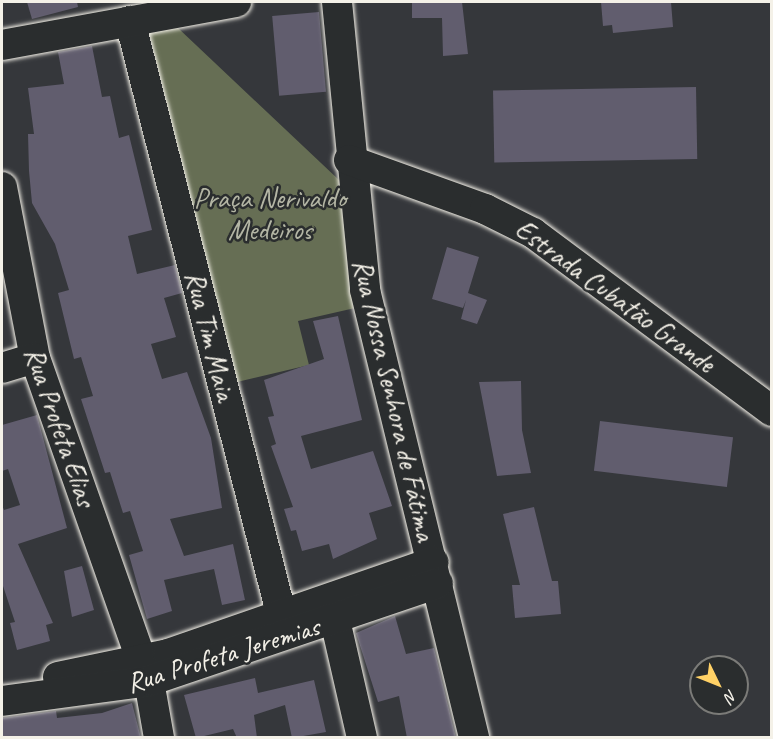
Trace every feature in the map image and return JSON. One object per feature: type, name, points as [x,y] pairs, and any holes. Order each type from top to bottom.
[{"type":"street","points":[[2,45],[236,2]]},
{"type":"street","name":"Rua Nossa Senhora de Fátima","points":[[338,2],[349,160],[367,300],[436,573],[474,738]]},
{"type":"street","name":"Rua Tim Maia","points":[[130,21],[282,617]]},
{"type":"street","name":"Estrada Cubatão Grande","points":[[349,160],[485,209],[533,233],[771,411]]},
{"type":"street","name":"Rua Profeta Elias","points":[[2,187],[35,358],[145,671],[159,738]]},
{"type":"street","points":[[2,368],[35,358]]},
{"type":"street","name":"Rua Profeta Jeremias","points":[[2,682],[145,671],[282,617],[436,573]]},
{"type":"street","name":"Rua Profeta Jeremias","points":[[2,701],[145,671],[335,620],[436,573]]},
{"type":"street","points":[[335,620],[362,738]]},
{"type":"green space","name":"Praça Nerivaldo Medeiros","points":[[178,28],[339,180],[355,308],[298,321],[309,365],[237,382],[149,33]]},
{"type":"building","points":[[27,2],[77,2],[78,7],[32,19]]},
{"type":"building","points":[[412,2],[462,2],[468,54],[443,56],[442,18],[412,18]]},
{"type":"building","points":[[601,2],[671,2],[673,27],[613,33],[612,25],[603,26]]},
{"type":"building","points":[[319,12],[326,92],[279,96],[272,16]]},
{"type":"building","points":[[92,46],[102,97],[110,96],[119,138],[129,135],[152,230],[128,236],[137,274],[175,265],[182,293],[164,298],[176,337],[151,344],[162,379],[187,372],[211,438],[222,508],[170,519],[184,556],[233,544],[245,600],[222,605],[214,569],[164,580],[172,611],[147,619],[129,555],[143,551],[130,511],[123,513],[110,472],[105,473],[81,399],[93,396],[81,357],[74,359],[58,293],[69,290],[55,244],[32,203],[28,134],[34,134],[28,88],[64,84],[58,52]]},
{"type":"building","points":[[696,87],[697,159],[494,163],[493,91]]},
{"type":"building","points":[[447,247],[479,257],[468,293],[487,300],[477,324],[461,319],[466,300],[463,308],[432,299]]},
{"type":"building","points":[[338,316],[362,420],[301,436],[311,469],[373,451],[392,506],[369,513],[377,539],[333,559],[329,544],[302,551],[296,530],[291,531],[284,509],[293,507],[271,446],[276,444],[268,417],[274,416],[264,380],[324,359],[313,321]]},
{"type":"building","points":[[521,381],[522,430],[531,473],[497,476],[479,382]]},
{"type":"building","points":[[37,415],[67,528],[18,544],[53,623],[46,625],[50,641],[17,650],[10,623],[15,622],[2,583],[2,505],[4,510],[20,505],[8,469],[2,471],[2,425]]},
{"type":"building","points":[[600,421],[733,437],[727,487],[594,471]]},
{"type":"building","points":[[534,507],[552,581],[558,581],[561,614],[515,618],[512,585],[520,585],[503,514]]},
{"type":"building","points":[[82,566],[94,610],[72,617],[64,571]]},
{"type":"building","points":[[395,616],[406,654],[434,648],[456,738],[407,738],[399,696],[378,702],[356,633]]},
{"type":"building","points":[[255,678],[258,693],[314,680],[326,732],[292,738],[285,705],[254,715],[257,738],[237,738],[233,729],[196,738],[184,695]]},
{"type":"building","points":[[132,703],[141,738],[2,738],[2,718],[56,711],[57,718],[102,713]]}]
